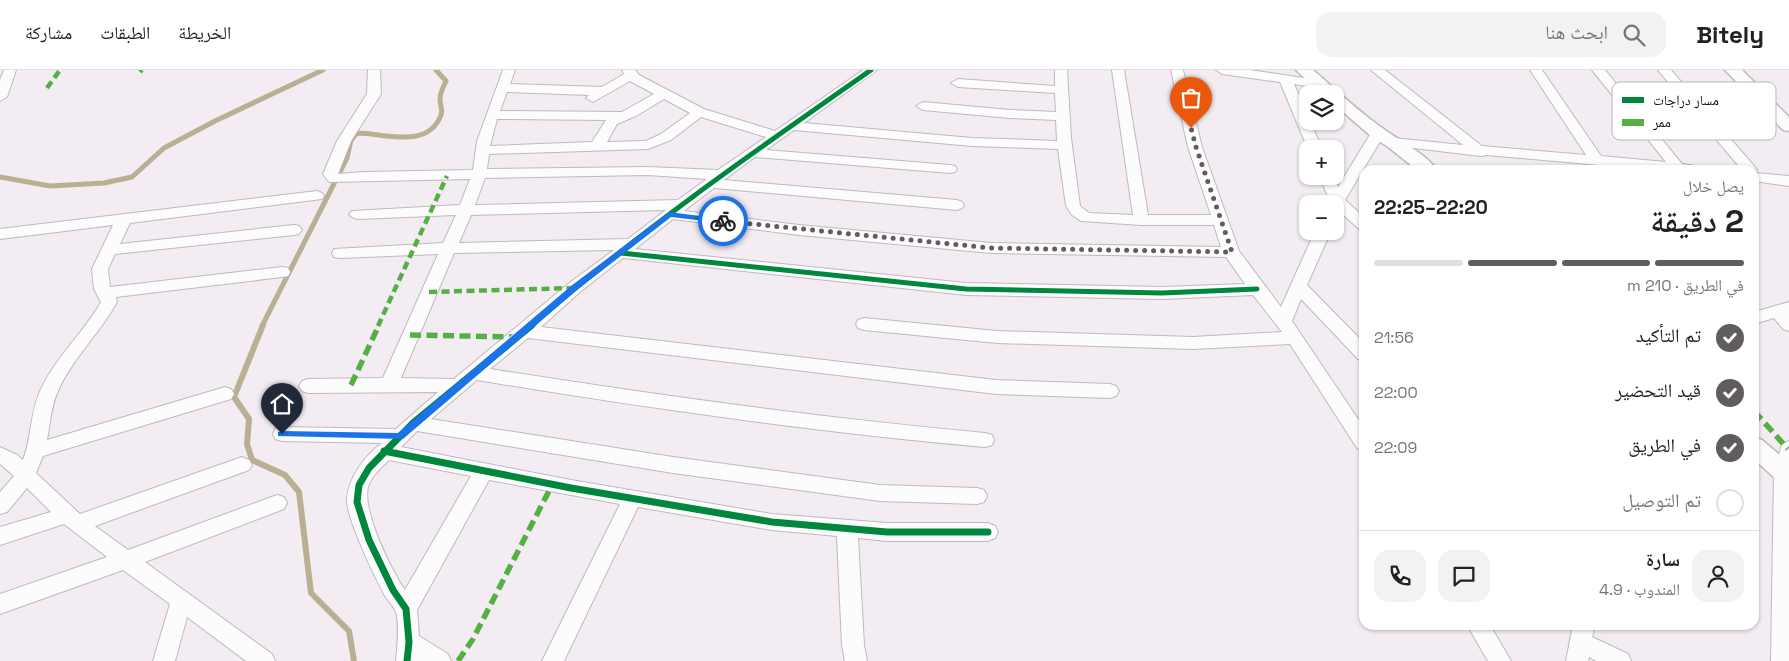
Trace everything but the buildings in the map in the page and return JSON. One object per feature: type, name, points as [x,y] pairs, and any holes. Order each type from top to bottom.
[{"type":"street","points":[[0,97],[10,70]]},
{"type":"street","points":[[374,70],[374,94],[340,149],[330,174],[339,179],[632,171],[956,205]]},
{"type":"street","points":[[389,385],[449,248],[478,176],[484,150],[484,141],[509,70]]},
{"type":"street","points":[[440,661],[408,652],[406,610],[369,540],[357,502],[359,485],[369,468],[406,430],[574,288],[715,179],[871,70]]},
{"type":"street","points":[[1060,70],[1065,145],[1073,206],[1077,212],[1086,218],[1220,220]]},
{"type":"street","points":[[1118,70],[1142,220]]},
{"type":"street","points":[[1177,70],[1196,147],[1232,252],[1257,289],[1283,321],[1359,436]]},
{"type":"street","points":[[1222,70],[1285,79],[1310,85]]},
{"type":"street","points":[[1304,70],[1321,85]]},
{"type":"street","points":[[1377,70],[1481,152]]},
{"type":"street","points":[[1536,70],[1597,160]]},
{"type":"street","points":[[1598,70],[1612,87]]},
{"type":"street","points":[[1664,70],[1674,82]]},
{"type":"street","points":[[1733,70],[1745,82]]},
{"type":"street","points":[[565,115],[604,92],[630,72],[634,78],[699,112],[777,136]]},
{"type":"street","points":[[1285,79],[1311,140]]},
{"type":"street","points":[[958,83],[1062,90]]},
{"type":"street","points":[[502,88],[604,92]]},
{"type":"street","points":[[598,146],[607,126],[612,121],[644,106],[663,94]]},
{"type":"street","points":[[1344,105],[1378,133],[1393,142],[1422,165]]},
{"type":"street","points":[[923,106],[1010,114],[1063,116]]},
{"type":"street","points":[[484,150],[656,143],[699,112]]},
{"type":"street","points":[[1776,113],[1789,126]]},
{"type":"street","points":[[492,115],[624,116]]},
{"type":"street","points":[[791,126],[972,142],[1065,145]]},
{"type":"street","points":[[1341,195],[1378,133]]},
{"type":"street","points":[[1655,140],[1676,165]]},
{"type":"street","points":[[1723,140],[1745,165]]},
{"type":"street","points":[[1393,142],[1481,152],[1648,165]]},
{"type":"street","points":[[632,171],[641,145]]},
{"type":"street","points":[[754,152],[950,170]]},
{"type":"street","points":[[1759,176],[1789,181]]},
{"type":"street","points":[[0,234],[317,196]]},
{"type":"street","points":[[356,214],[576,206],[674,210],[799,230],[991,248],[1232,252]]},
{"type":"street","points":[[1344,209],[1359,221]]},
{"type":"street","points":[[0,506],[26,475],[36,450],[43,410],[49,390],[71,355],[109,302],[102,289],[100,269],[124,219]]},
{"type":"street","points":[[108,250],[294,230]]},
{"type":"street","points":[[1283,321],[1319,240]]},
{"type":"street","points":[[340,253],[449,248],[626,248],[966,289],[1162,293],[1257,289]]},
{"type":"street","points":[[105,293],[282,272]]},
{"type":"street","points":[[1298,286],[1359,349]]},
{"type":"street","points":[[1759,316],[1783,309],[1789,325]]},
{"type":"street","points":[[864,324],[997,337],[1193,343],[1294,338]]},
{"type":"street","points":[[525,331],[996,387],[1110,391]]},
{"type":"street","points":[[474,373],[634,400],[911,434],[985,440]]},
{"type":"street","points":[[308,386],[458,386]]},
{"type":"street","points":[[36,450],[225,394]]},
{"type":"street","points":[[282,434],[406,430],[880,493],[978,496]]},
{"type":"street","points":[[1782,661],[1789,449]]},
{"type":"street","points":[[1759,450],[1787,475]]},
{"type":"street","points":[[384,451],[632,499],[772,522],[886,532],[988,532]]},
{"type":"street","points":[[0,455],[10,460],[72,519],[181,602],[264,661]]},
{"type":"street","points":[[0,536],[72,519],[242,465]]},
{"type":"street","points":[[406,610],[484,471]]},
{"type":"street","points":[[553,661],[587,595],[632,499]]},
{"type":"street","points":[[0,604],[277,503]]},
{"type":"street","points":[[847,529],[853,646],[856,661]]},
{"type":"street","points":[[164,661],[181,602]]},
{"type":"street","points":[[1481,630],[1500,661]]},
{"type":"street","points":[[1581,643],[1620,661]]},
{"type":"waterway","points":[[0,177],[50,186],[104,183],[132,177],[164,148],[215,121],[323,70]]},
{"type":"waterway","points":[[262,326],[347,158],[351,140],[357,133],[392,137],[416,136],[426,133],[435,126],[442,113],[440,97],[446,81],[436,70]]},
{"type":"waterway","points":[[263,325],[234,397],[249,419],[247,444],[252,460],[285,475],[299,492],[311,593],[349,631],[354,661]]},
{"type":"marked path","points":[[47,88],[60,70]]},
{"type":"marked path","points":[[351,385],[447,176]]},
{"type":"marked path","points":[[429,292],[574,288]]},
{"type":"marked path","points":[[410,335],[518,337]]},
{"type":"marked path","points":[[1759,417],[1788,449]]},
{"type":"marked path","points":[[458,661],[473,639],[552,485]]},
{"type":"cycle path","points":[[407,661],[409,642],[406,609],[393,590],[369,540],[357,502],[359,485],[369,468],[413,423],[574,288],[721,175],[871,70]]},
{"type":"cycle path","points":[[621,253],[966,289],[1162,293],[1257,289]]},
{"type":"cycle path","points":[[384,451],[571,488],[772,522],[887,532],[988,532]]},
{"type":"way so far","points":[[723,221],[991,248],[1232,252],[1191,128]]},
{"type":"route","points":[[282,434],[400,436],[574,288],[669,214],[723,221]]}]
